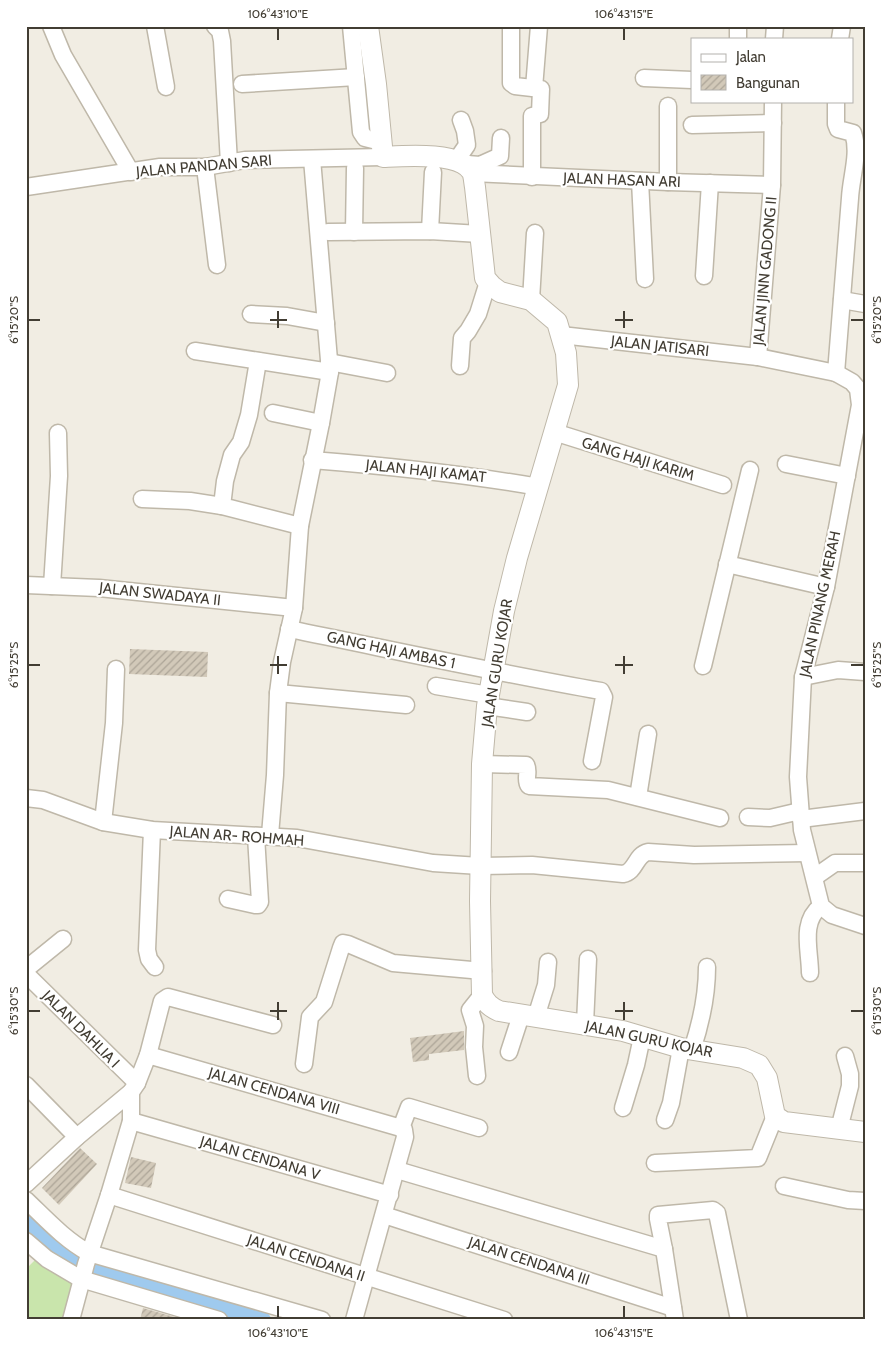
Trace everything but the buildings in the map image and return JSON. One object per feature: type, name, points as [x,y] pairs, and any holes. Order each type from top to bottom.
[{"type":"street","points":[[51,26],[63,55],[130,172]]},
{"type":"street","points":[[155,26],[166,87]]},
{"type":"street","points":[[215,26],[220,31],[222,41],[229,163]]},
{"type":"street","points":[[351,26],[361,132],[365,138],[382,149],[427,156],[464,166],[480,165],[500,156],[501,138]]},
{"type":"street","points":[[368,26],[382,149]]},
{"type":"street","points":[[511,26],[511,83],[515,86],[544,89]]},
{"type":"street","points":[[532,176],[532,116],[540,114],[544,89],[539,26]]},
{"type":"street","points":[[242,84],[356,77]]},
{"type":"street","points":[[644,78],[691,80]]},
{"type":"street","name":"JALAN JINN GADONG II","points":[[758,358],[772,185],[773,102]]},
{"type":"street","points":[[836,102],[836,124],[838,129],[853,133],[855,138],[836,373]]},
{"type":"street","points":[[668,106],[668,182]]},
{"type":"street","points":[[460,366],[462,338],[478,314],[488,282],[485,278],[480,234],[464,166],[467,145],[461,120]]},
{"type":"street","points":[[692,124],[773,122]]},
{"type":"street","name":"JALAN PANDAN SARI","points":[[26,187],[160,167],[205,167],[245,160],[312,159],[382,149]]},
{"type":"street","points":[[228,899],[255,906],[260,902],[263,836],[275,775],[278,693],[294,608],[300,526],[321,423],[329,367],[312,159]]},
{"type":"street","name":"JALAN HASAN ARI","points":[[464,166],[532,176],[772,185]]},
{"type":"street","points":[[205,167],[217,265]]},
{"type":"street","points":[[354,232],[355,168]]},
{"type":"street","points":[[430,231],[433,172]]},
{"type":"street","points":[[640,181],[645,279]]},
{"type":"street","points":[[704,276],[710,183]]},
{"type":"street","points":[[328,232],[430,231],[480,234]]},
{"type":"street","points":[[531,300],[536,233]]},
{"type":"street","name":"JALAN GURU KOJAR","points":[[488,282],[506,294],[531,300],[557,322],[566,353],[568,385],[517,558],[504,611],[488,701],[482,764],[480,866],[482,995],[492,1008],[528,1016],[623,1031],[686,1049],[743,1058],[759,1065],[767,1078],[775,1116]]},
{"type":"street","points":[[842,300],[865,304]]},
{"type":"street","points":[[251,314],[287,316],[326,323]]},
{"type":"street","name":"JALAN JATISARI","points":[[561,335],[758,358]]},
{"type":"street","points":[[195,350],[258,361],[387,373]]},
{"type":"street","name":"JALAN PINANG MERAH","points":[[758,358],[836,373],[852,382],[858,389],[862,405],[846,476],[826,587],[803,677],[798,777],[800,815],[807,853],[815,877],[821,906]]},
{"type":"street","points":[[222,506],[225,481],[232,454],[241,442],[249,415],[258,361]]},
{"type":"street","points":[[273,413],[321,423]]},
{"type":"street","name":"GANG HAJI KARIM","points":[[554,432],[723,485]]},
{"type":"street","points":[[52,586],[59,476],[58,433]]},
{"type":"street","name":"JALAN HAJI KAMAT","points":[[312,460],[404,468],[539,487]]},
{"type":"street","points":[[786,464],[846,476]]},
{"type":"street","points":[[703,666],[750,470]]},
{"type":"street","points":[[142,499],[190,501],[222,506],[300,526]]},
{"type":"street","points":[[728,564],[826,587]]},
{"type":"street","name":"JALAN SWADAYA II","points":[[26,586],[99,588],[294,608]]},
{"type":"street","name":"GANG HAJI AMBAS 1","points":[[289,629],[493,672],[602,692],[604,697],[592,761]]},
{"type":"street","points":[[103,822],[114,723],[116,669]]},
{"type":"street","points":[[803,677],[838,670],[865,672]]},
{"type":"street","points":[[436,686],[527,712]]},
{"type":"street","points":[[278,693],[406,705]]},
{"type":"street","points":[[638,798],[648,734]]},
{"type":"street","points":[[482,764],[526,765],[528,768],[527,783],[529,786],[608,790],[720,818]]},
{"type":"street","name":"JALAN AR- ROHMAH","points":[[26,798],[43,800],[103,822],[152,830],[297,838],[433,863],[480,866],[532,865],[623,874],[629,872],[641,854],[648,852],[694,855],[807,853]]},
{"type":"street","points":[[748,817],[770,818],[865,811]]},
{"type":"street","points":[[152,830],[147,950],[149,959],[155,967]]},
{"type":"street","points":[[815,877],[835,863],[865,863]]},
{"type":"street","points":[[810,974],[808,926],[813,912],[821,906],[832,915],[865,926]]},
{"type":"street","points":[[26,969],[63,939]]},
{"type":"street","points":[[304,1064],[310,1017],[324,1002],[344,943],[392,963],[483,971]]},
{"type":"street","points":[[585,1024],[588,959]]},
{"type":"street","points":[[509,1052],[546,985],[548,962]]},
{"type":"street","points":[[665,1120],[686,1049],[700,1026],[707,989],[707,968]]},
{"type":"street","name":"JALAN DAHLIA I","points":[[26,974],[134,1088]]},
{"type":"street","points":[[477,1076],[474,1047],[476,1026],[470,1010],[482,995]]},
{"type":"street","points":[[71,1320],[85,1267],[131,1121],[134,1088],[148,1055],[162,1001],[168,997],[272,1025]]},
{"type":"street","points":[[623,1108],[642,1037]]},
{"type":"street","name":"JALAN CENDANA VIII","points":[[148,1055],[401,1128]]},
{"type":"street","points":[[839,1129],[850,1086],[850,1074],[845,1056]]},
{"type":"street","points":[[26,1085],[72,1133]]},
{"type":"street","points":[[26,1184],[72,1133],[134,1088]]},
{"type":"street","points":[[354,1320],[406,1138],[404,1130],[401,1128],[409,1107],[479,1128]]},
{"type":"street","points":[[655,1163],[758,1158],[775,1116],[784,1122],[865,1132]]},
{"type":"street","name":"JALAN CENDANA V","points":[[131,1121],[390,1195]]},
{"type":"street","points":[[397,1170],[664,1250]]},
{"type":"street","points":[[784,1186],[865,1202]]},
{"type":"street","name":"JALAN CENDANA II","points":[[109,1195],[504,1320]]},
{"type":"street","points":[[26,1200],[77,1247],[85,1267],[219,1320]]},
{"type":"street","points":[[674,1314],[658,1215],[715,1210],[739,1320]]},
{"type":"street","name":"JALAN CENDANA III","points":[[384,1215],[674,1314]]},
{"type":"street","points":[[28,1247],[47,1259],[322,1320]]},
{"type":"green space","points":[[35,1260],[42,1266],[79,1283],[68,1320],[26,1320],[26,1269]]},
{"type":"waterway","points":[[26,1219],[58,1252],[69,1259],[263,1320]]}]
